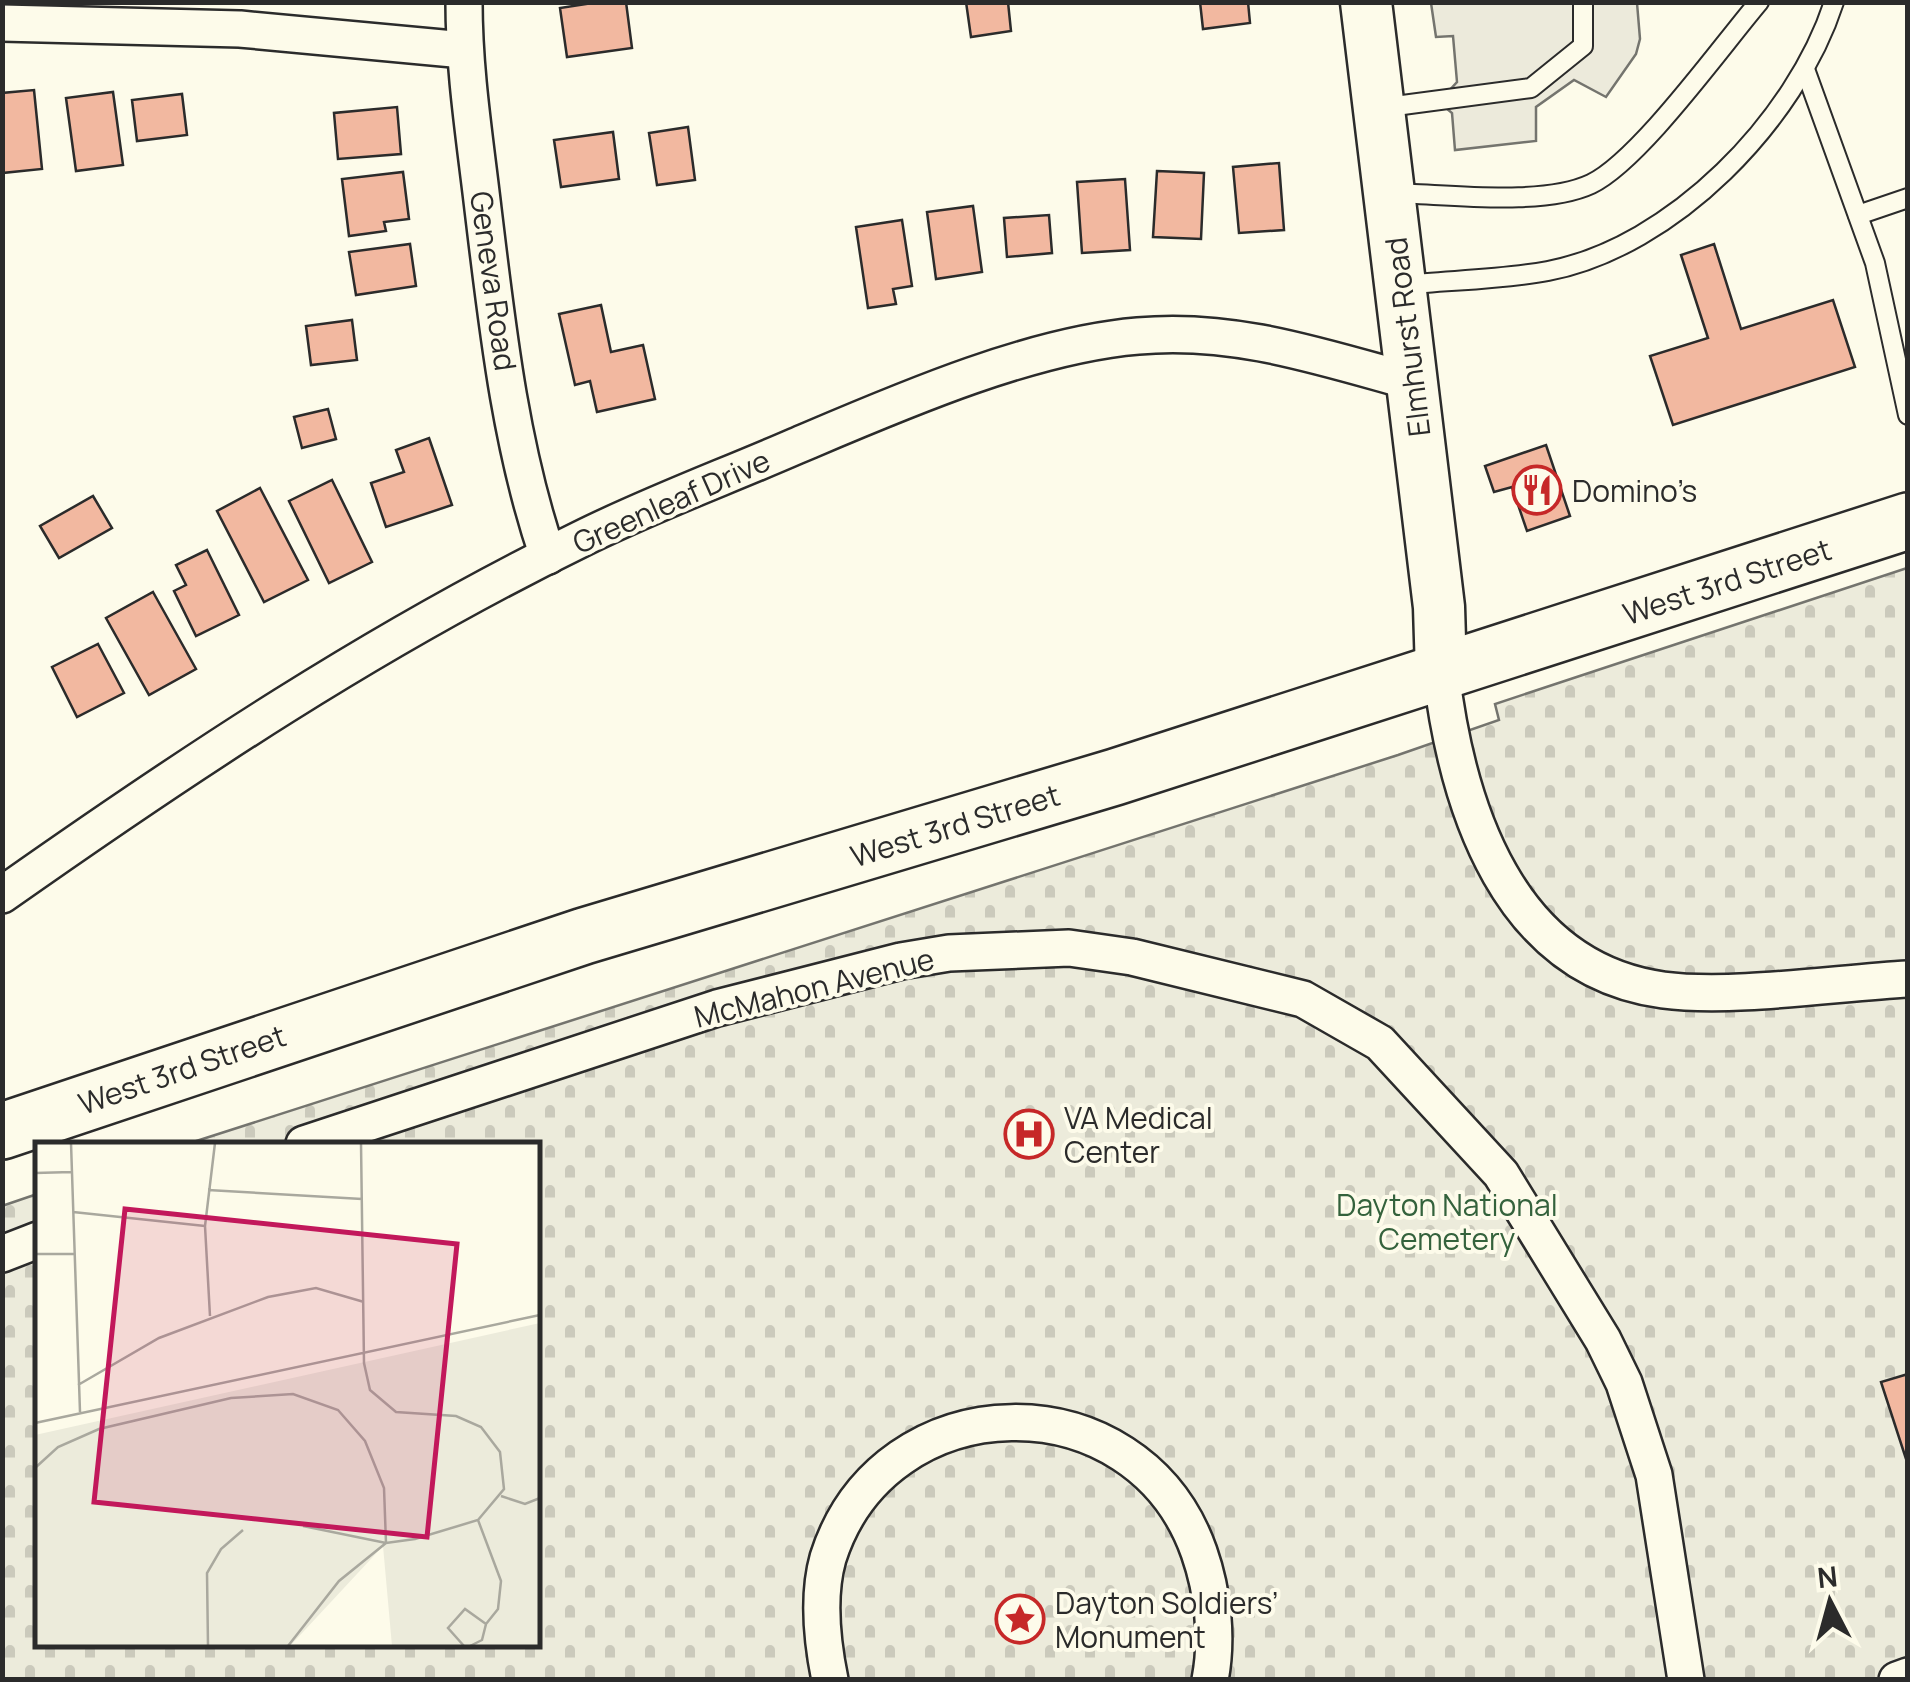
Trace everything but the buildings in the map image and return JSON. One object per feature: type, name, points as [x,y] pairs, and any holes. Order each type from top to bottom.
[{"type":"main road","name":"West 3rd Street","points":[[2,1131],[584,936],[1115,778],[1908,522]]},
{"type":"street","name":"Geneva Road","points":[[464,2],[464,50],[494,306],[533,514],[548,556]]},
{"type":"street","name":"Elmhurst Road","points":[[1366,2],[1439,607],[1441,672]]},
{"type":"street","points":[[2,24],[240,29],[464,50]]},
{"type":"street","name":"Greenleaf Drive","points":[[2,895],[275,708],[548,556],[869,415],[1096,342],[1154,335],[1213,335],[1290,348],[1413,382]]},
{"type":"street","points":[[1441,672],[1448,733],[1487,856],[1517,904],[1557,944],[1609,974],[1662,990],[1908,979]]},
{"type":"street","name":"McMahon Avenue","points":[[310,1142],[717,1008],[900,961],[949,953],[1068,948],[1132,957],[1303,999],[1380,1043],[1502,1174],[1603,1340],[1624,1383],[1654,1475],[1686,1680]]},
{"type":"street","points":[[2,1254],[35,1241]]},
{"type":"street","points":[[830,1680],[822,1626],[828,1560],[862,1493],[898,1458],[920,1446],[966,1428],[1019,1421],[1045,1423],[1096,1438],[1127,1454],[1166,1492],[1194,1538],[1206,1577],[1214,1638],[1210,1680]]},
{"type":"street","points":[[1897,1680],[1908,1676]]},
{"type":"lane","points":[[1379,108],[1531,88],[1583,46],[1583,2]]},
{"type":"lane","points":[[1390,193],[1549,194],[1590,184],[1622,164],[1759,2]]},
{"type":"lane","points":[[1401,286],[1550,270],[1622,244],[1702,193],[1763,128],[1806,72],[1834,2]]},
{"type":"lane","points":[[1806,72],[1875,263],[1908,415]]},
{"type":"lane","points":[[1858,215],[1908,198]]},
{"type":"green space","name":"Dayton National Cemetery","points":[[1907,568],[1907,1679],[3,1679],[2,1206],[35,1195],[35,1647],[540,1647],[540,1142],[193,1142],[1398,755],[1499,720],[1495,704]]},
{"type":"shaded area","points":[[1431,3],[1637,3],[1640,39],[1636,54],[1606,97],[1574,80],[1536,107],[1536,141],[1455,150],[1452,113],[1446,108],[1447,93],[1457,82],[1453,36],[1436,37]]},
{"type":"place","name":"Domino’s","points":[[1537,490]]},
{"type":"place","name":"VA Medical Center","points":[[1029,1134]]},
{"type":"place","name":"Dayton Soldiers’ Monument","points":[[1020,1619]]}]
